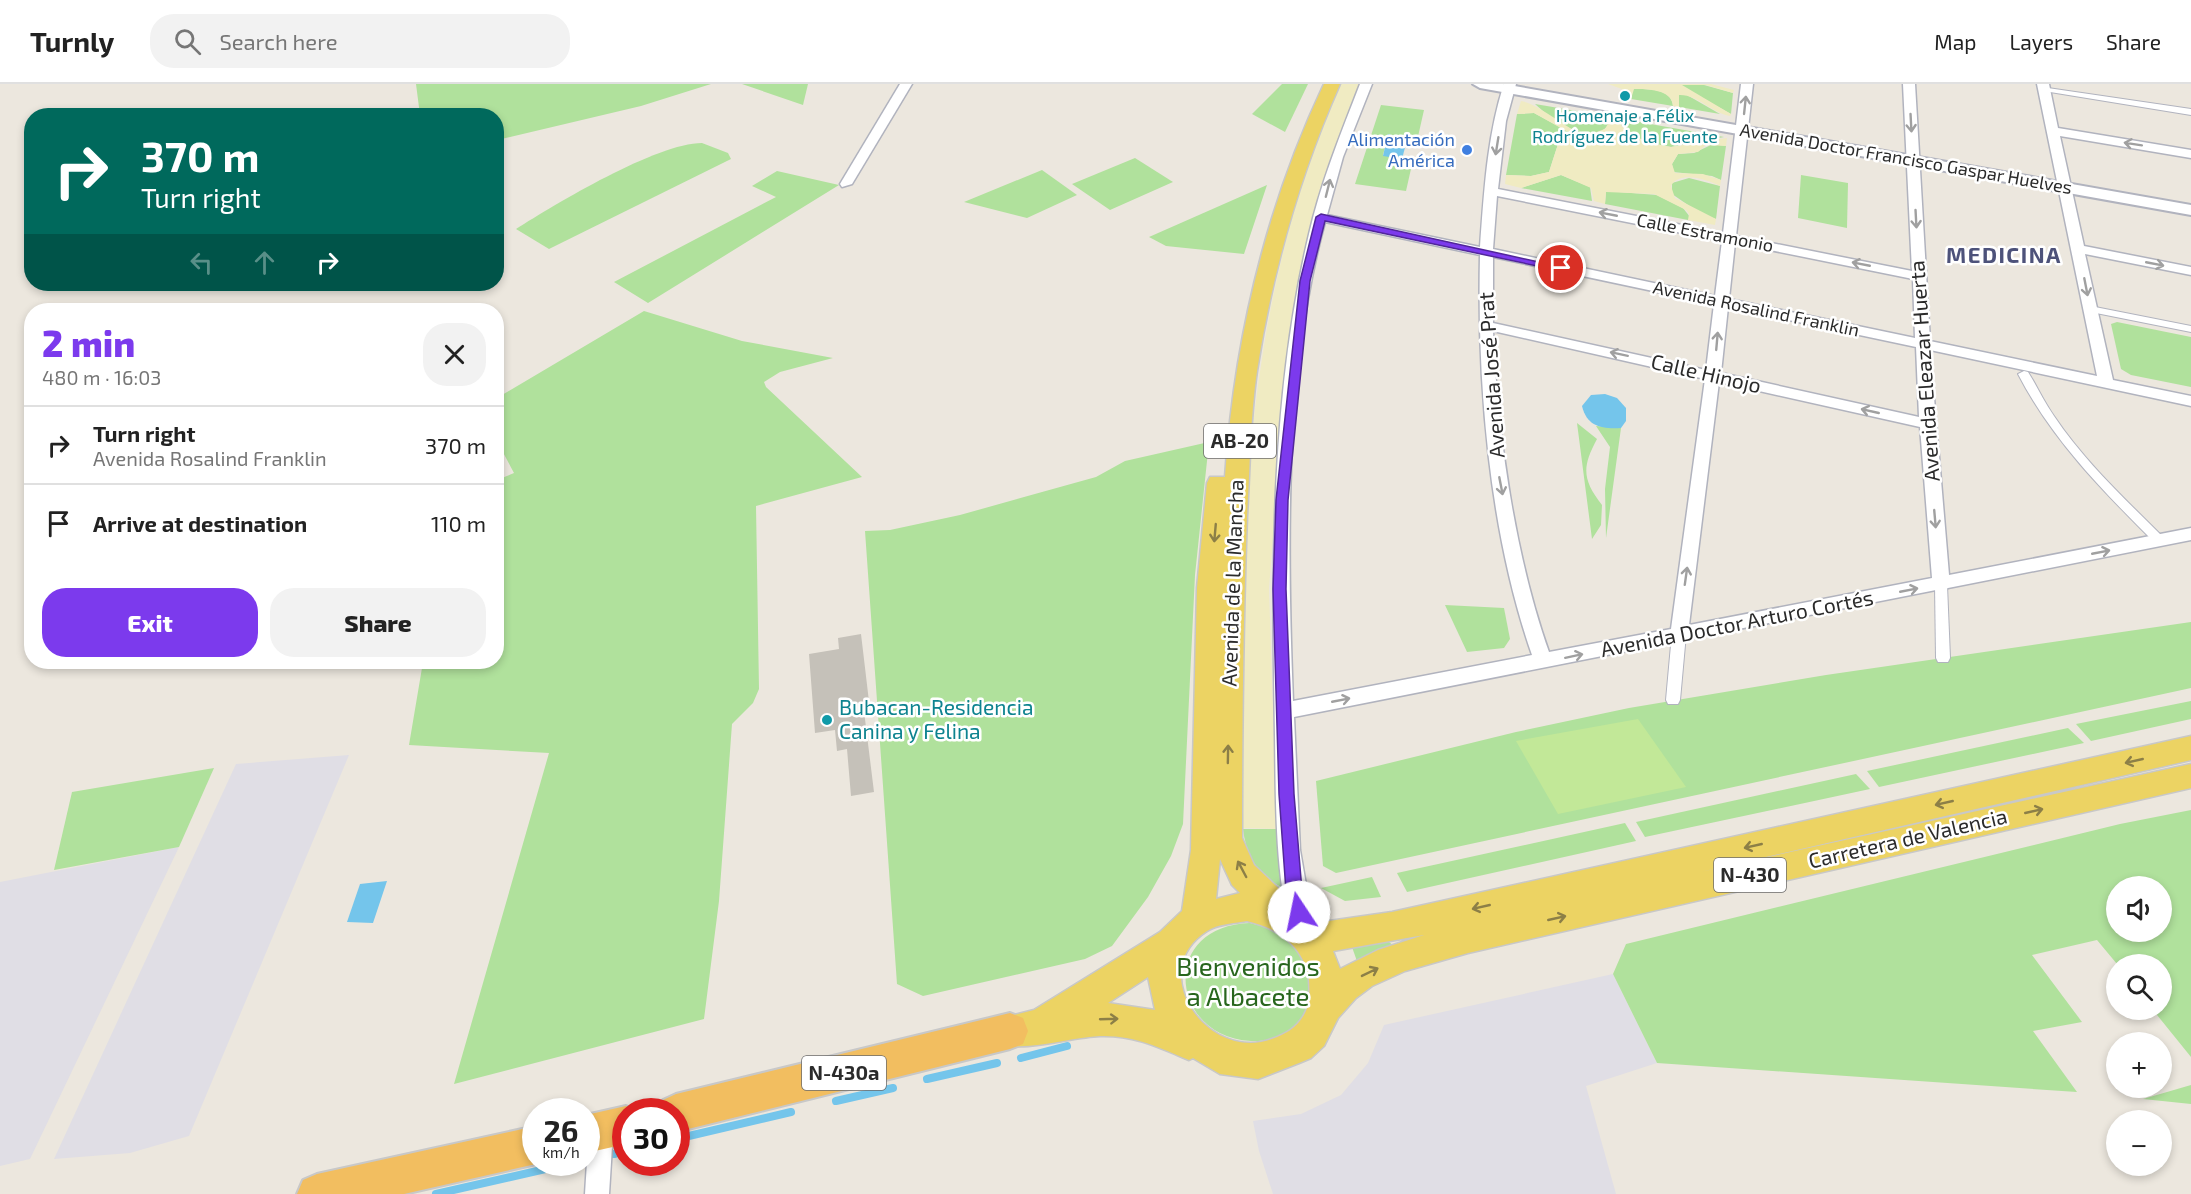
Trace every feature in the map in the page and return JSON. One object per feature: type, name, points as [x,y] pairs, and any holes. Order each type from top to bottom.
[{"type":"highway","name":"N-430a","points":[[690,1110],[1010,1031]]},
{"type":"highway","points":[[317,1194],[522,1148]]},
{"type":"main road","name":"Avenida de la Mancha","points":[[1198,916],[1206,850],[1210,588],[1228,392],[1248,287],[1269,205],[1296,132],[1319,84]]},
{"type":"main road","name":"Avenida de la Mancha","points":[[1303,933],[1243,875],[1227,838],[1229,629],[1238,463],[1246,372],[1267,273],[1288,196],[1310,134],[1332,84]]},
{"type":"main road","name":"Carretera de Valencia","points":[[1303,933],[1400,926],[2191,748]]},
{"type":"main road","name":"Carretera de Valencia","points":[[1325,1008],[1346,985],[1367,972],[1405,956],[1468,938],[2191,776]]},
{"type":"main road","points":[[1247,906],[1273,913],[1303,933],[1322,960],[1327,984],[1325,1008],[1310,1035],[1286,1054],[1265,1061],[1241,1061],[1219,1056],[1156,1027],[1122,1019],[1080,1020],[1010,1031],[1048,1018],[1106,986],[1171,943],[1183,928],[1198,916],[1221,907],[1247,906]]},
{"type":"main road","points":[[1171,943],[1163,967],[1164,993],[1174,1019],[1193,1041],[1219,1056]]},
{"type":"street","points":[[846,184],[906,84]]},
{"type":"street","points":[[1303,933],[1294,891],[1283,711],[1279,589],[1283,478],[1305,281],[1349,122],[1366,84]]},
{"type":"street","name":"Avenida Doctor Francisco Gaspar Huelves","points":[[1480,84],[1509,86],[2191,210]]},
{"type":"street","points":[[1673,700],[1679,634],[1730,238],[1747,84]]},
{"type":"street","name":"Avenida Eleazar Huerta","points":[[1909,84],[1927,424],[1941,585],[1943,658]]},
{"type":"street","name":"Avenida José Prat","points":[[1509,86],[1490,191],[1485,325],[1499,472],[1527,618],[1544,662]]},
{"type":"street","points":[[2106,383],[2043,86],[2191,112]]},
{"type":"street","points":[[2053,131],[2191,154]]},
{"type":"street","name":"Calle Estramonio","points":[[1490,191],[1919,276]]},
{"type":"street","name":"Avenida Rosalind Franklin","points":[[1321,217],[2191,401]]},
{"type":"street","points":[[2078,249],[2191,271]]},
{"type":"street","points":[[2090,309],[2191,329]]},
{"type":"street","name":"Calle Hinojo","points":[[1485,325],[1927,424]]},
{"type":"street","points":[[2024,374],[2033,394],[2075,450],[2159,540]]},
{"type":"street","name":"Avenida Doctor Arturo Cortés","points":[[1283,711],[1941,585],[2191,534]]},
{"type":"street","points":[[597,1194],[604,1130]]},
{"type":"shaded area","points":[[349,755],[189,1136],[130,1153],[54,1159],[236,764]]},
{"type":"shaded area","points":[[179,847],[30,1159],[0,1166],[0,882]]},
{"type":"shaded area","points":[[1613,974],[1657,1063],[1586,1086],[1616,1194],[1273,1194],[1259,1151],[1253,1121],[1301,1114],[1341,1095],[1368,1063],[1384,1025]]},
{"type":"green space","points":[[416,84],[711,84],[641,106],[504,138],[504,108],[419,108]]},
{"type":"green space","points":[[742,84],[808,84],[803,105]]},
{"type":"green space","points":[[1282,84],[1308,84],[1285,132],[1252,114]]},
{"type":"green space","points":[[1682,84],[1704,85],[1733,93],[1731,114],[1682,87]]},
{"type":"green space","points":[[1633,89],[1664,93],[1672,100],[1673,106],[1631,99]]},
{"type":"green space","points":[[1679,95],[1687,95],[1720,114],[1679,107]]},
{"type":"green space","points":[[1535,104],[1612,117],[1602,131],[1585,136],[1552,119]]},
{"type":"green space","points":[[1381,105],[1424,110],[1417,141],[1393,138],[1388,135],[1383,155],[1413,160],[1406,191],[1355,184]]},
{"type":"green space","points":[[1534,113],[1569,132],[1559,141],[1549,172],[1531,176],[1506,175],[1517,114]]},
{"type":"green space","points":[[1622,119],[1724,137],[1671,147],[1645,142],[1621,125]]},
{"type":"green space","points":[[702,143],[728,153],[731,159],[549,249],[516,229],[580,191],[634,164],[659,153]]},
{"type":"green space","points":[[1713,144],[1726,146],[1721,180],[1712,176],[1673,172],[1672,164],[1678,154],[1694,153]]},
{"type":"green space","points":[[1135,158],[1173,182],[1110,210],[1072,184]]},
{"type":"green space","points":[[1042,170],[1077,195],[1027,218],[964,202]]},
{"type":"green space","points":[[777,171],[839,185],[648,303],[614,282],[776,197],[752,186]]},
{"type":"green space","points":[[1561,175],[1590,187],[1592,201],[1521,188]]},
{"type":"green space","points":[[1801,175],[1848,183],[1847,228],[1798,218]]},
{"type":"green space","points":[[1689,178],[1720,186],[1716,219],[1701,214],[1672,194],[1672,183]]},
{"type":"green space","points":[[1267,185],[1244,254],[1166,246],[1149,237]]},
{"type":"green space","points":[[1606,191],[1657,195],[1683,208],[1690,217],[1688,220],[1605,204]]},
{"type":"green space","points":[[644,311],[742,341],[833,358],[780,372],[764,382],[766,387],[862,477],[756,506],[759,689],[753,703],[732,724],[719,901],[704,1019],[454,1084],[549,753],[409,745],[422,669],[504,669],[504,477],[514,473],[504,454],[504,394]]},
{"type":"green space","points":[[2117,322],[2191,337],[2191,387],[2131,375],[2121,369],[2111,324]]},
{"type":"green space","points":[[1577,423],[1597,439],[1589,457],[1586,473],[1595,496],[1602,505],[1601,525],[1592,539]]},
{"type":"green space","points":[[1596,426],[1621,428],[1606,538],[1605,489],[1610,447]]},
{"type":"green space","points":[[1209,442],[1195,575],[1183,824],[1171,856],[1148,897],[1112,946],[1085,959],[923,996],[897,984],[865,531],[890,530],[960,515],[1096,477],[1125,461]]},
{"type":"green space","points":[[1445,605],[1504,608],[1510,639],[1504,648],[1467,652]]},
{"type":"green space","points":[[2191,622],[2191,688],[1336,873],[1323,866],[1316,781],[1516,732],[1629,708],[1826,675]]},
{"type":"green space","points":[[2191,701],[2191,719],[2091,741],[2076,724]]},
{"type":"green space","points":[[1638,719],[1686,787],[1558,814],[1516,741]]},
{"type":"green space","points":[[2068,728],[2084,743],[1879,787],[1867,771]]},
{"type":"green space","points":[[214,768],[179,847],[54,870],[72,792]]},
{"type":"green space","points":[[1856,774],[1870,789],[1645,837],[1636,822]]},
{"type":"green space","points":[[2191,810],[2191,1057],[2161,1020],[2172,1020],[2172,954],[2109,954],[2097,940],[2032,955],[2082,1022],[2033,1031],[2077,1092],[1657,1063],[1613,974],[1626,944],[2120,824]]},
{"type":"green space","points":[[1625,823],[1636,841],[1407,892],[1397,873]]},
{"type":"green space","points":[[1243,829],[1277,829],[1281,887],[1265,877],[1254,863]]},
{"type":"green space","points":[[1372,877],[1381,897],[1345,901],[1321,888]]},
{"type":"green space","name":"Bienvenidos a Albacete","points":[[1250,923],[1275,932],[1295,948],[1307,969],[1309,982],[1308,1003],[1299,1021],[1283,1034],[1258,1041],[1224,1035],[1204,1021],[1191,1003],[1186,982],[1189,961],[1200,942],[1220,929]]},
{"type":"green space","points":[[1389,942],[1394,946],[1359,967],[1352,947],[1354,944]]},
{"type":"green space","points":[[2191,1085],[2191,1104],[2143,1099],[2172,1098],[2172,1091]]},
{"type":"sand","points":[[1340,84],[1362,84],[1330,160],[1302,266],[1286,366],[1269,589],[1277,829],[1243,828],[1241,639],[1244,544],[1251,450],[1262,356],[1280,264],[1306,173]]},
{"type":"sand","points":[[1608,84],[1711,84],[1734,90],[1733,93],[1706,85],[1682,85],[1731,114],[1730,116],[1723,114],[1686,95],[1679,95],[1679,107],[1673,106],[1668,96],[1658,91],[1634,89],[1631,99],[1620,97],[1622,89]]},
{"type":"sand","points":[[1521,101],[1536,106],[1585,136],[1605,129],[1612,117],[1622,119],[1621,126],[1645,142],[1671,147],[1727,138],[1726,146],[1706,145],[1698,152],[1678,154],[1672,164],[1675,173],[1703,174],[1721,180],[1720,186],[1687,177],[1675,181],[1671,186],[1675,198],[1716,219],[1715,225],[1688,220],[1689,214],[1686,210],[1654,194],[1606,192],[1605,204],[1594,201],[1591,188],[1561,175],[1521,188],[1505,184],[1506,175],[1531,176],[1549,172],[1559,141],[1568,132],[1534,113],[1517,114]]},
{"type":"water","points":[[1388,134],[1407,140],[1402,159],[1383,156]]},
{"type":"water","points":[[1605,394],[1617,398],[1626,408],[1626,421],[1621,428],[1596,425],[1584,413],[1582,406],[1591,395]]},
{"type":"water","points":[[387,881],[373,923],[347,922],[360,884]]},
{"type":"building","name":"Bubacan-Residencia Canina y Felina","points":[[861,634],[870,710],[864,711],[874,792],[851,796],[847,749],[837,751],[835,730],[815,733],[809,654],[839,649],[838,638]]},
{"type":"waterway","points":[[1021,1058],[1067,1046]]},
{"type":"waterway","points":[[927,1079],[997,1063]]},
{"type":"waterway","points":[[836,1101],[893,1088]]},
{"type":"waterway","points":[[690,1136],[791,1112]]},
{"type":"waterway","points":[[436,1194],[522,1174]]},
{"type":"place","name":"Homenaje a Félix Rodríguez de la Fuente","points":[[1625,96]]},
{"type":"place","name":"Alimentación América","points":[[1467,150]]},
{"type":"place","name":"Bubacan-Residencia Canina y Felina","points":[[827,720]]},
{"type":"district","name":"MEDICINA","points":[[2004,255]]},
{"type":"route","points":[[1299,912],[1294,891],[1288,825],[1279,589],[1283,478],[1292,390],[1305,281],[1321,217],[1561,268]]}]
